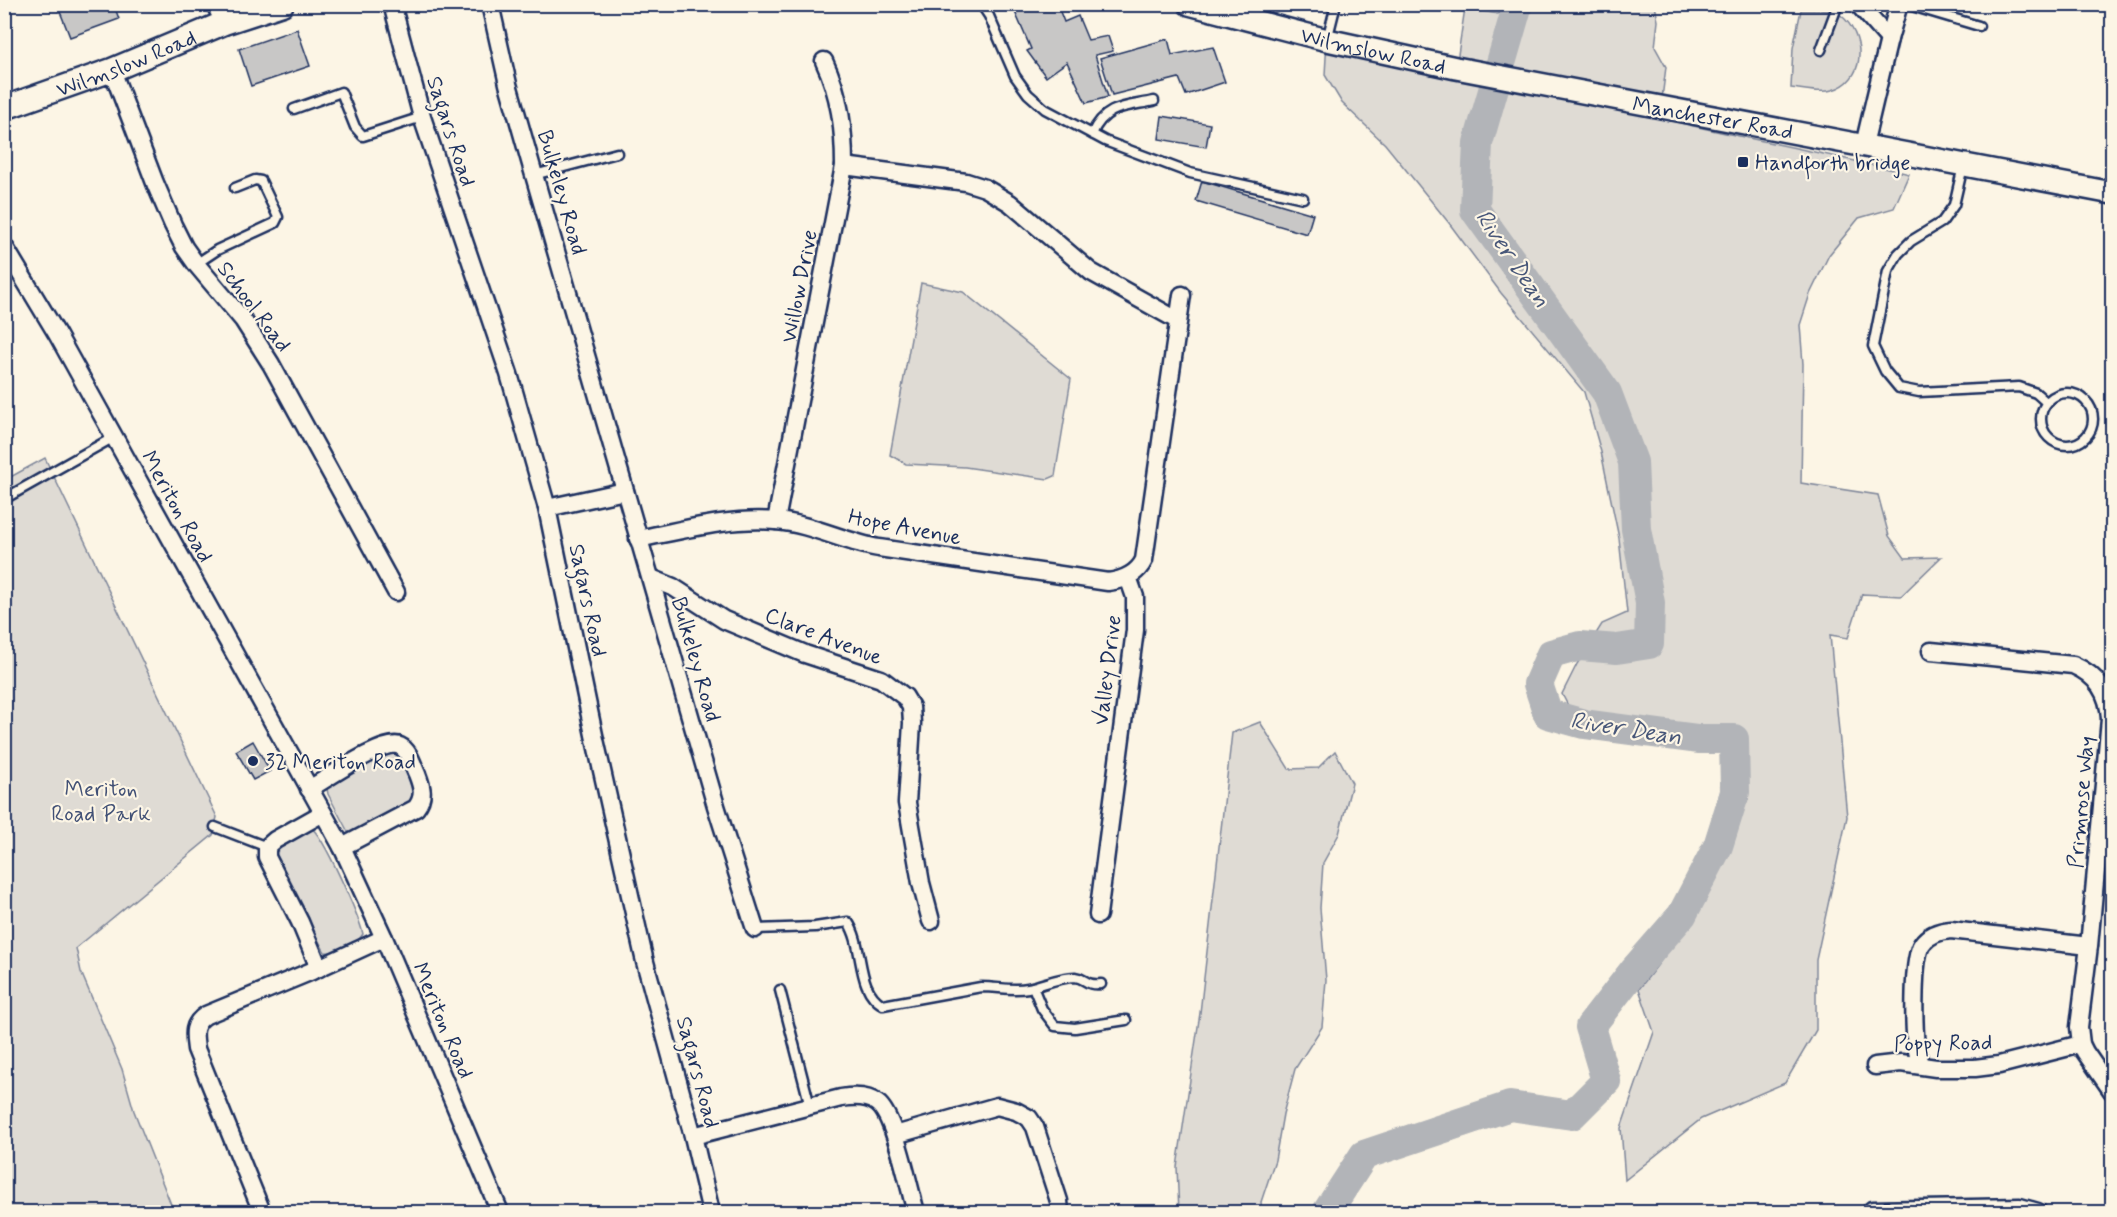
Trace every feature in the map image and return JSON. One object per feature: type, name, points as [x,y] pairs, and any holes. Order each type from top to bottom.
[{"type":"main road","name":"Wilmslow Road","points":[[4,108],[112,70],[219,14],[282,4]]},
{"type":"street","name":"Sagars Road","points":[[392,4],[422,117],[509,374],[547,508],[594,735],[645,962],[693,1136],[711,1212]]},
{"type":"street","name":"Bulkeley Road","points":[[490,4],[508,84],[534,176],[716,806],[755,929]]},
{"type":"street","name":"Wilmslow Road","points":[[1189,4],[1327,40],[1490,74]]},
{"type":"street","points":[[1858,4],[1889,39]]},
{"type":"street","points":[[1864,145],[1899,4]]},
{"type":"street","name":"Willow Drive","points":[[776,521],[844,166],[844,135],[840,110],[833,80],[824,61]]},
{"type":"street","name":"School Road","points":[[112,70],[173,225],[196,264],[243,320],[271,364],[396,592]]},
{"type":"street","name":"Manchester Road","points":[[1490,74],[2112,193]]},
{"type":"street","points":[[844,166],[966,182],[985,188],[1010,203],[1091,272],[1177,320]]},
{"type":"street","name":"Meriton Road","points":[[4,246],[57,334],[342,847],[384,938],[500,1212]]},
{"type":"street","points":[[1128,577],[1144,560],[1182,295]]},
{"type":"street","points":[[547,508],[625,491]]},
{"type":"street","name":"Hope Avenue","points":[[638,539],[717,523],[776,521],[808,527],[859,544],[890,550],[1108,582],[1128,577]]},
{"type":"street","name":"Valley Drive","points":[[1098,915],[1135,630],[1135,597],[1128,577]]},
{"type":"street","name":"Clare Avenue","points":[[651,578],[673,587],[724,620],[805,654],[880,679],[905,697],[910,707],[912,723],[907,803],[919,873],[931,921]]},
{"type":"street","name":"Primrose Way","points":[[1931,651],[2073,665],[2092,676],[2104,692],[2110,719],[2089,946],[2079,1027],[2081,1044]]},
{"type":"street","points":[[309,789],[376,750],[393,745],[400,746],[406,751],[422,786],[421,802],[416,808],[342,847]]},
{"type":"street","points":[[319,968],[300,922],[267,857],[267,847],[275,840],[323,813]]},
{"type":"street","points":[[1919,1065],[1915,1027],[1916,972],[1919,951],[1930,936],[1939,931],[1951,930],[2089,946]]},
{"type":"street","points":[[262,1212],[196,1049],[195,1026],[199,1019],[206,1015],[384,938]]},
{"type":"street","points":[[2081,1044],[2112,1091]]},
{"type":"street","name":"Poppy Road","points":[[1875,1066],[1900,1063],[1936,1068],[1975,1068],[1999,1065],[2081,1044]]},
{"type":"street","points":[[693,1136],[855,1095],[867,1098],[882,1107],[895,1135],[915,1212]]},
{"type":"street","points":[[895,1135],[997,1106],[1016,1111],[1029,1118],[1035,1127],[1059,1201],[1060,1212]]},
{"type":"street","points":[[1872,1210],[2020,1207],[2038,1212]]},
{"type":"lane","points":[[981,4],[1016,76],[1028,94],[1045,109],[1105,141],[1190,173],[1304,198]]},
{"type":"lane","points":[[1327,40],[1336,4]]},
{"type":"lane","points":[[1821,50],[1838,4]]},
{"type":"lane","points":[[1905,4],[1979,26]]},
{"type":"lane","points":[[294,109],[341,92],[355,127],[363,136],[422,117]]},
{"type":"lane","points":[[1092,134],[1098,122],[1113,110],[1154,101]]},
{"type":"lane","points":[[534,176],[617,153]]},
{"type":"lane","points":[[1963,164],[1954,204],[1942,222],[1911,241],[1898,254],[1888,271],[1872,346],[1885,371],[1899,388],[1919,392],[2019,387],[2036,393],[2046,402]]},
{"type":"lane","points":[[196,264],[217,250],[275,223],[278,217],[261,181],[255,180],[235,188]]},
{"type":"lane","points":[[2060,393],[2078,395],[2092,408],[2092,428],[2081,442],[2066,447],[2047,438],[2040,416],[2046,402],[2060,393]]},
{"type":"lane","points":[[4,499],[114,437]]},
{"type":"lane","points":[[215,827],[267,847]]},
{"type":"lane","name":"Bulkeley Road","points":[[755,929],[815,927],[848,922],[854,931],[867,988],[874,1000],[883,1005],[981,987],[995,987],[1007,991],[1077,977],[1091,985],[1101,984]]},
{"type":"lane","points":[[1033,987],[1042,1009],[1055,1026],[1075,1028],[1126,1020]]},
{"type":"lane","points":[[780,990],[810,1106]]},
{"type":"green space","points":[[1504,5],[1655,5],[1658,21],[1655,47],[1666,67],[1662,98],[1604,104],[1909,174],[1894,208],[1859,218],[1829,255],[1810,294],[1800,325],[1803,364],[1801,483],[1878,495],[1889,536],[1905,558],[1941,557],[1901,596],[1862,594],[1848,638],[1830,635],[1847,817],[1816,960],[1816,1030],[1785,1083],[1701,1119],[1625,1180],[1621,1128],[1654,1032],[1639,989],[1697,914],[1748,799],[1739,727],[1577,723],[1562,694],[1577,664],[1602,624],[1627,613],[1619,538],[1601,452],[1584,392],[1501,293],[1449,223],[1385,144],[1342,103],[1325,75],[1327,40],[1456,68],[1465,8],[1498,14]]},
{"type":"green space","points":[[1801,10],[1825,10],[1836,13],[1841,15],[1852,28],[1859,49],[1859,59],[1851,78],[1843,85],[1823,92],[1791,88],[1793,48]]},
{"type":"green space","points":[[921,283],[963,292],[1071,379],[1055,476],[1048,479],[965,467],[906,464],[890,455]]},
{"type":"green space","name":"Meriton Road Park","points":[[45,458],[217,817],[213,835],[76,948],[81,972],[122,1069],[134,1111],[174,1212],[5,1212],[5,480]]},
{"type":"green space","points":[[1260,722],[1289,769],[1318,768],[1335,751],[1352,783],[1339,834],[1323,863],[1320,908],[1326,980],[1322,1027],[1295,1069],[1283,1114],[1275,1160],[1261,1202],[1262,1212],[1179,1212],[1177,1167],[1200,1013],[1232,733]]},
{"type":"green space","points":[[388,752],[398,756],[409,771],[416,788],[412,803],[353,834],[348,832],[327,789],[330,784]]},
{"type":"green space","points":[[311,828],[332,860],[363,934],[352,945],[341,950],[325,952],[276,861],[274,852],[277,845]]},
{"type":"building","points":[[57,4],[104,4],[105,8],[114,5],[119,19],[70,37]]},
{"type":"building","points":[[1043,4],[1045,10],[1057,4],[1064,22],[1078,16],[1088,40],[1108,36],[1113,51],[1095,55],[1108,97],[1086,103],[1067,62],[1046,77],[1027,51],[1031,49],[1012,5]]},
{"type":"building","points":[[1483,4],[1501,4],[1500,9],[1482,6]]},
{"type":"building","points":[[297,29],[310,66],[251,86],[239,49]]},
{"type":"building","points":[[1168,39],[1172,55],[1213,47],[1225,82],[1186,95],[1179,78],[1112,95],[1100,58]]},
{"type":"building","points":[[1162,116],[1210,124],[1206,147],[1159,139]]},
{"type":"building","points":[[1202,181],[1313,214],[1307,234],[1196,201]]},
{"type":"building","points":[[2112,309],[2112,408],[2107,408],[2107,310]]},
{"type":"building","name":"32 Meriton Road","points":[[253,741],[270,771],[253,780],[236,751]]},
{"type":"waterway","name":"River Dean","points":[[1327,1212],[1364,1155],[1510,1106],[1572,1115],[1606,1081],[1590,1027],[1635,969],[1682,915],[1718,846],[1735,792],[1734,739],[1698,739],[1584,724],[1548,714],[1538,684],[1551,654],[1580,646],[1617,649],[1649,644],[1650,603],[1636,529],[1633,462],[1607,393],[1475,210],[1478,143],[1518,4]]},
{"type":"place","name":"Handforth bridge","points":[[1743,162]]},
{"type":"place","name":"32 Meriton Road","points":[[253,761]]}]
